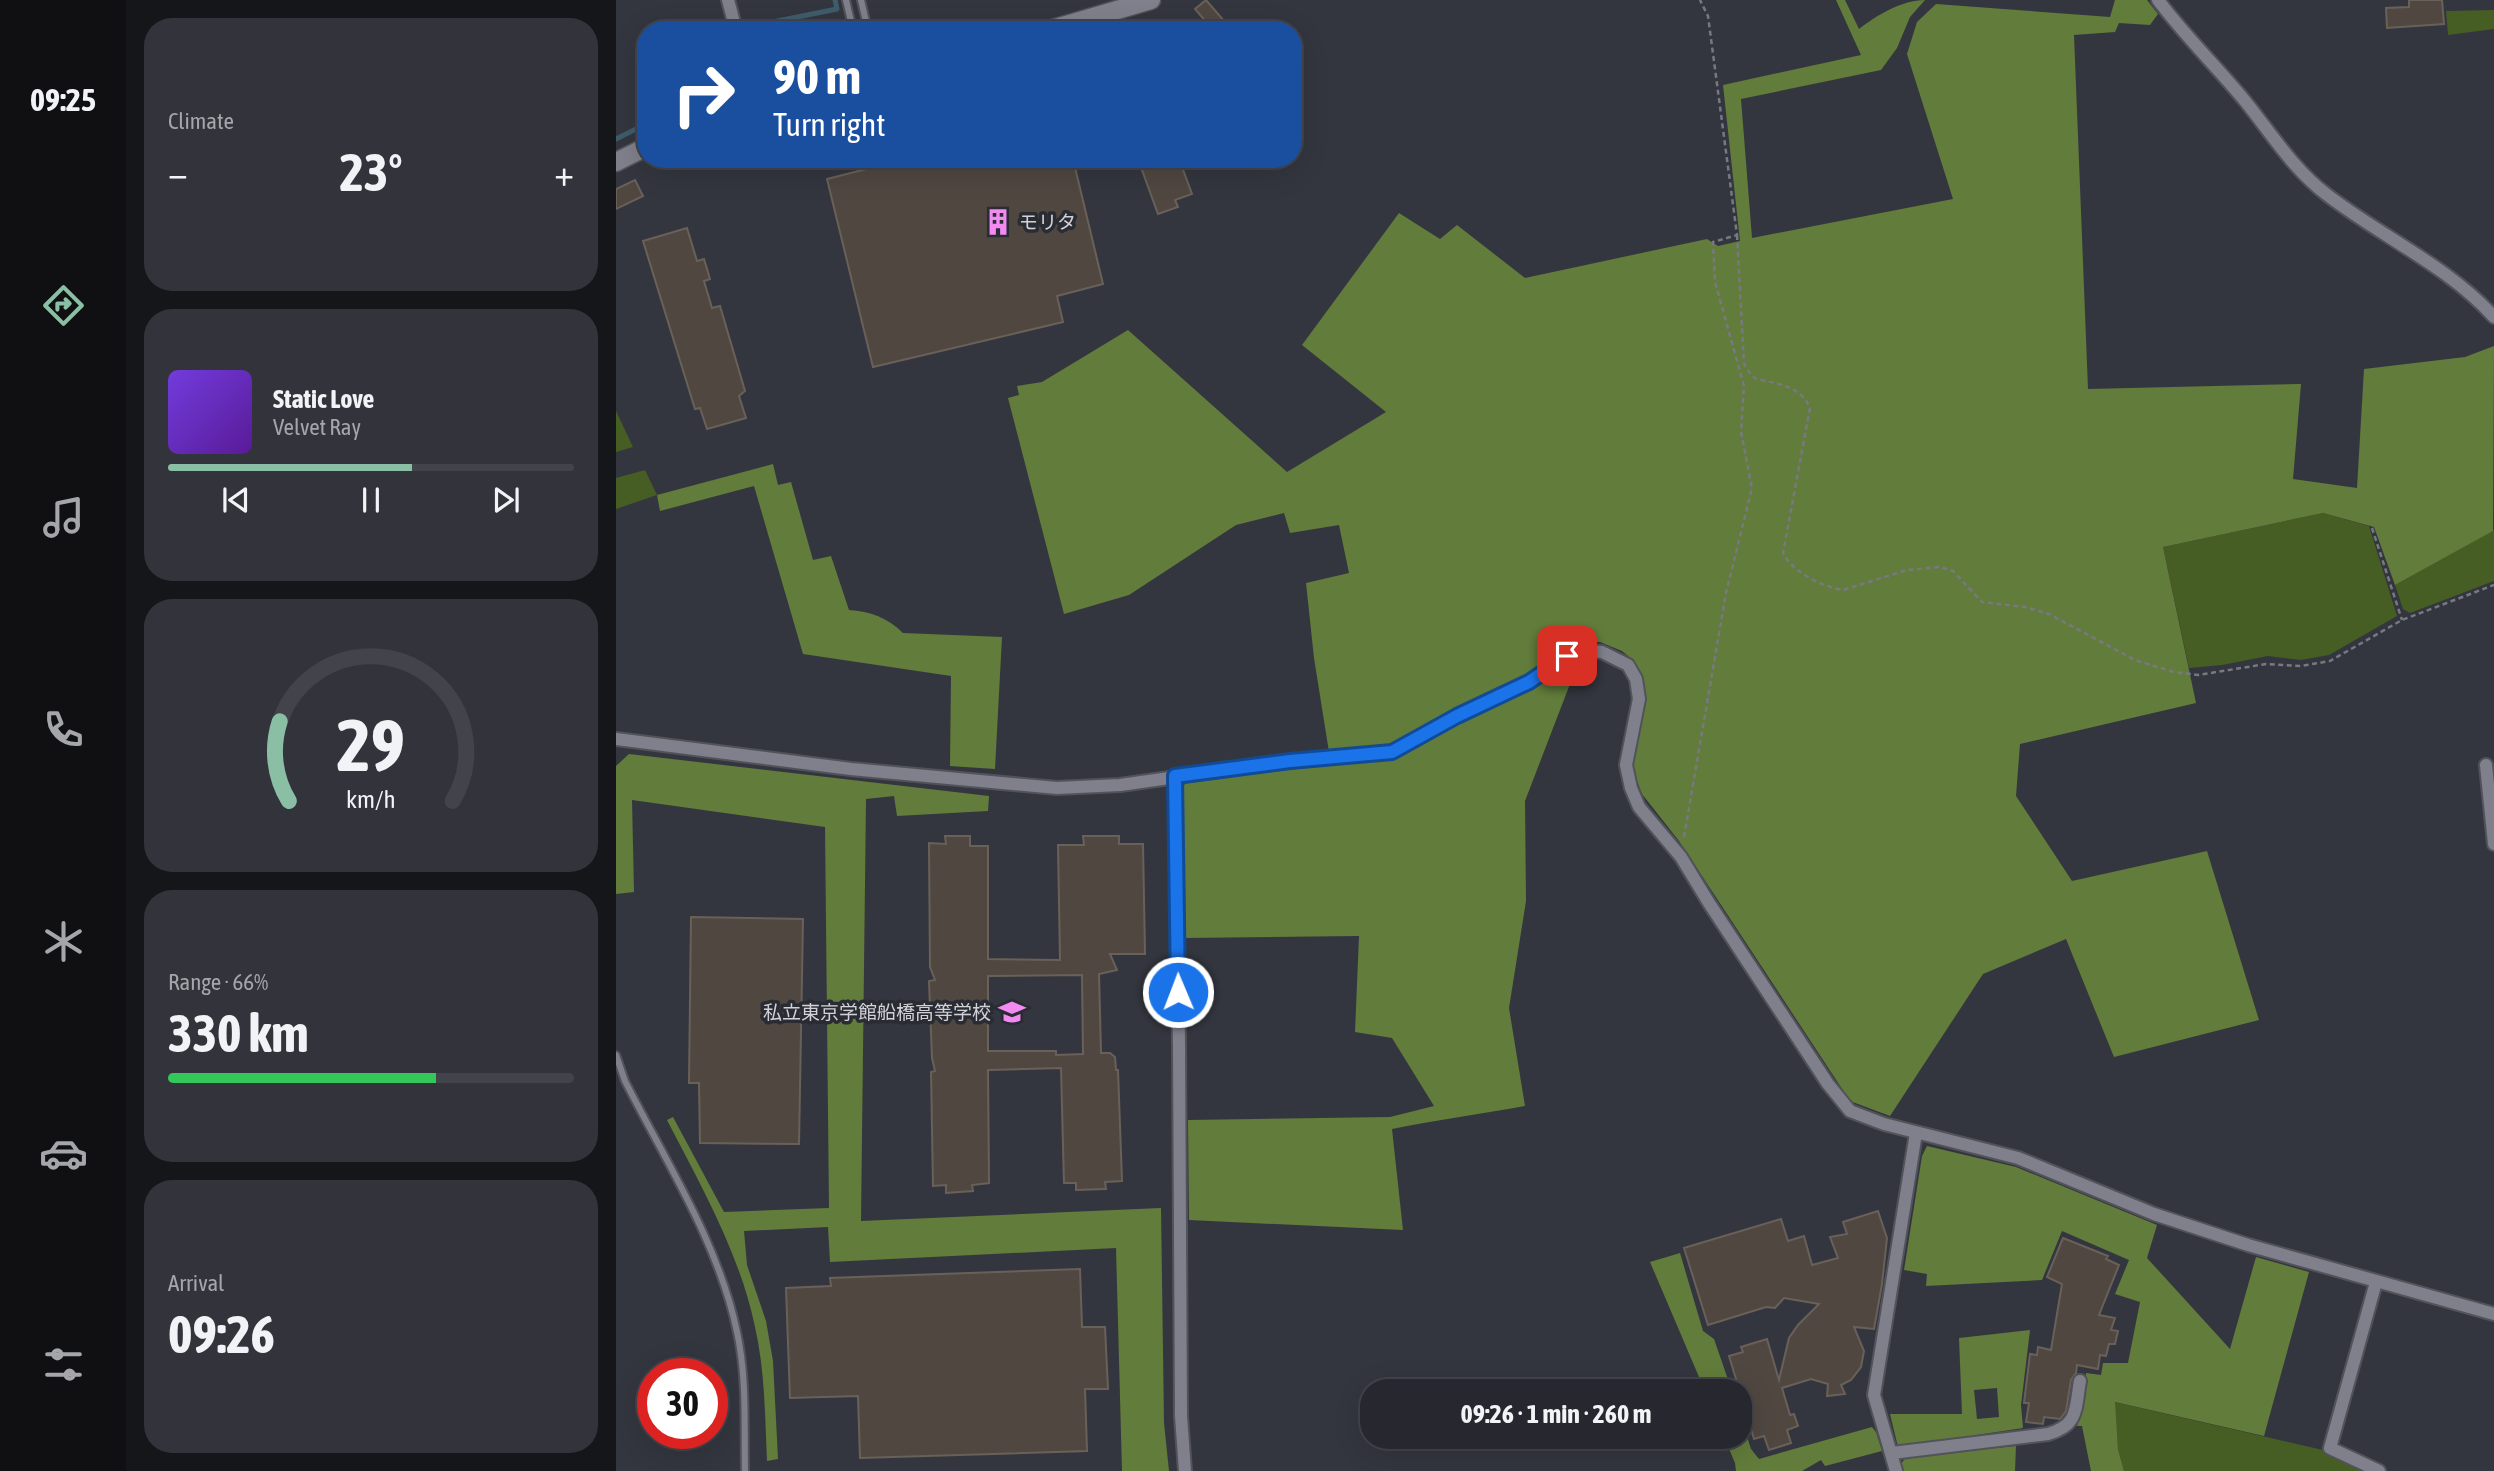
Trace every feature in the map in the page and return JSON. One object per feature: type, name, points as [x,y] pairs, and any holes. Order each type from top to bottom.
[{"type":"main road","points":[[1080,21],[1151,0]]},
{"type":"main road","points":[[616,162],[637,152]]},
{"type":"street","points":[[728,0],[734,21]]},
{"type":"street","points":[[2158,0],[2175,23],[2245,101],[2296,166],[2325,194],[2454,282],[2494,317]]},
{"type":"street","points":[[616,739],[852,769],[1057,788],[1120,785],[1290,761],[1392,752],[1457,716],[1529,682],[1567,656],[1585,650],[1602,652],[1628,665],[1636,679],[1639,699],[1626,765],[1639,807],[1681,857],[1798,1039],[1850,1111],[1916,1133],[2018,1158],[2154,1214],[2248,1245],[2494,1314]]},
{"type":"street","points":[[2486,765],[2494,844]]},
{"type":"street","points":[[1175,776],[1181,1416],[1185,1471]]},
{"type":"street","points":[[1896,1471],[1874,1395],[1916,1133]]},
{"type":"street","points":[[2376,1282],[2330,1448],[2379,1471]]},
{"type":"street","points":[[1892,1453],[2048,1434],[2060,1430],[2074,1418],[2080,1381]]},
{"type":"lane","points":[[846,0],[851,21]]},
{"type":"lane","points":[[861,0],[866,21]]},
{"type":"lane","points":[[616,1055],[625,1082],[699,1228],[726,1290],[743,1366],[746,1471]]},
{"type":"path","points":[[1700,0],[1708,16],[1737,235],[1744,364],[1757,379],[1797,391],[1807,400],[1810,408],[1783,548],[1784,557],[1799,571],[1843,590],[1907,570],[1940,567],[1953,571],[1982,602],[2025,607],[2049,614],[2135,660],[2174,672],[2198,675],[2266,664],[2301,666],[2330,661],[2402,620],[2494,585]]},
{"type":"path","points":[[1681,857],[1726,593],[1752,488],[1741,432],[1744,386],[1715,282],[1713,242],[1737,235]]},
{"type":"path","points":[[2372,528],[2402,620]]},
{"type":"green space","points":[[1836,0],[1845,0],[1859,29],[1890,9],[1925,0],[1910,17],[1897,48],[1881,70],[1741,99],[1752,238],[1953,199],[1907,54],[1917,22],[1936,4],[2110,17],[2115,0],[2147,0],[2158,14],[2150,25],[2119,23],[2115,32],[2074,35],[2088,389],[2301,384],[2293,479],[2357,488],[2364,369],[2465,357],[2494,346],[2493,531],[2395,585],[2374,527],[2323,513],[2163,547],[2196,703],[2020,744],[2016,796],[2072,881],[2207,851],[2259,1020],[2114,1057],[2066,939],[1983,974],[1890,1116],[1850,1101],[1679,841],[1642,794],[1633,770],[1633,757],[1646,693],[1633,660],[1622,651],[1600,642],[1581,642],[1561,649],[1525,675],[1455,708],[1390,744],[1329,752],[1314,658],[1306,583],[1349,573],[1339,525],[1290,533],[1284,513],[1236,525],[1129,595],[1064,614],[1008,398],[1019,395],[1017,386],[1042,382],[1128,330],[1287,472],[1386,412],[1302,345],[1399,213],[1440,239],[1457,225],[1525,278],[1707,239],[1718,246],[1740,241],[1723,85],[1861,55]]},
{"type":"green space","points":[[2494,10],[2494,29],[2448,35],[2446,11]]},
{"type":"green space","points":[[616,411],[633,447],[616,452]]},
{"type":"green space","points":[[773,464],[778,485],[791,482],[813,560],[831,556],[849,610],[878,616],[903,633],[1002,637],[995,769],[950,766],[951,676],[803,654],[754,486],[660,511],[657,495]]},
{"type":"green space","points":[[645,470],[657,495],[616,509],[616,478]]},
{"type":"green space","points":[[2323,513],[2369,526],[2397,616],[2329,655],[2301,660],[2268,656],[2189,668],[2163,547]]},
{"type":"green space","points":[[2494,530],[2494,581],[2410,613],[2403,609],[2395,585]]},
{"type":"green space","points":[[1580,658],[1525,801],[1526,901],[1509,1008],[1525,1106],[1392,1129],[1403,1230],[1189,1220],[1188,1120],[1390,1117],[1434,1106],[1392,1038],[1355,1032],[1359,936],[1185,938],[1180,796],[1182,787],[1188,781],[1389,759],[1460,721],[1532,688]]},
{"type":"green space","points":[[629,754],[989,796],[988,811],[897,816],[894,796],[866,799],[861,1221],[1161,1208],[1164,1423],[1169,1471],[1122,1471],[1116,1248],[830,1262],[828,1227],[744,1231],[747,1265],[766,1321],[773,1361],[778,1459],[767,1461],[761,1360],[748,1300],[730,1247],[667,1120],[673,1117],[724,1212],[829,1208],[825,827],[632,800],[634,892],[616,894],[616,766]]},
{"type":"green space","points":[[1927,1146],[2016,1167],[2157,1225],[2147,1258],[2230,1349],[2256,1257],[2309,1272],[2264,1436],[2115,1402],[2118,1449],[2124,1471],[2091,1471],[2082,1426],[2077,1426],[2083,1406],[2086,1373],[2101,1375],[2103,1363],[2128,1363],[2140,1302],[2115,1294],[2129,1260],[2062,1231],[2042,1280],[1926,1286],[1927,1274],[1904,1270],[1922,1156]]},
{"type":"green space","points":[[1680,1253],[1703,1331],[1714,1339],[1728,1379],[1700,1379],[1650,1262]]},
{"type":"green space","points":[[2030,1330],[2021,1405],[2023,1428],[1898,1447],[1890,1414],[1962,1414],[1959,1338]],"holes":[[[1997,1388],[1999,1417],[1977,1419],[1974,1390]]]},
{"type":"green space","points":[[2114,1402],[2323,1450],[2368,1471],[2124,1471],[2118,1449]]},
{"type":"green space","points":[[1872,1427],[1882,1451],[1825,1466],[1821,1460],[1802,1471],[1736,1471],[1729,1449],[1751,1449],[1759,1459]]},
{"type":"green space","points":[[2016,1446],[2015,1471],[1903,1471],[1901,1464],[1906,1457]]},
{"type":"building","points":[[1206,0],[1224,21],[1205,21],[1195,9]]},
{"type":"building","points":[[2409,0],[2442,0],[2444,24],[2387,28],[2386,8],[2409,7]]},
{"type":"building","name":"モリタ","points":[[870,168],[1075,168],[1103,284],[1057,296],[1063,322],[873,367],[827,179]]},
{"type":"building","points":[[1141,168],[1182,168],[1192,194],[1175,200],[1178,207],[1158,214]]},
{"type":"building","points":[[635,180],[643,196],[616,209],[616,189]]},
{"type":"building","points":[[687,228],[697,261],[704,259],[710,279],[704,281],[712,308],[720,306],[745,391],[739,396],[746,418],[707,429],[700,408],[695,409],[643,241]]},
{"type":"building","points":[[945,836],[970,836],[970,846],[988,846],[988,959],[1060,960],[1058,845],[1084,845],[1083,836],[1119,836],[1119,844],[1143,844],[1145,954],[1110,954],[1117,970],[1099,974],[1101,1053],[1110,1053],[1115,1057],[1118,1070],[1122,1181],[1105,1182],[1106,1189],[1076,1190],[1076,1183],[1064,1183],[1061,1068],[988,1070],[989,1183],[972,1185],[973,1191],[946,1193],[946,1185],[933,1186],[931,1072],[935,1071],[932,1058],[929,981],[935,980],[930,967],[929,843],[946,844]],"holes":[[[1082,975],[1083,1054],[1056,1055],[1056,1051],[988,1051],[988,976]]]},
{"type":"building","points":[[691,917],[803,919],[799,1144],[700,1143],[699,1083],[689,1083]]},
{"type":"building","points":[[1878,1211],[1887,1238],[1874,1329],[1854,1327],[1864,1351],[1861,1367],[1851,1380],[1841,1385],[1845,1394],[1827,1396],[1828,1384],[1811,1379],[1782,1388],[1790,1415],[1794,1414],[1798,1426],[1787,1430],[1791,1443],[1769,1450],[1764,1436],[1754,1439],[1752,1432],[1752,1379],[1736,1379],[1729,1356],[1743,1352],[1741,1347],[1767,1339],[1779,1380],[1789,1338],[1819,1304],[1784,1298],[1775,1308],[1766,1307],[1708,1325],[1684,1248],[1781,1219],[1788,1241],[1804,1236],[1812,1265],[1838,1258],[1830,1237],[1847,1234],[1843,1222]]},
{"type":"building","points":[[2063,1238],[2108,1256],[2106,1259],[2119,1265],[2099,1315],[2115,1318],[2111,1330],[2118,1331],[2115,1344],[2109,1344],[2106,1356],[2100,1355],[2098,1369],[2077,1365],[2071,1380],[2066,1411],[2060,1419],[2044,1417],[2043,1424],[2026,1422],[2029,1403],[2024,1403],[2030,1354],[2037,1355],[2038,1347],[2051,1350],[2062,1284],[2047,1277]]},
{"type":"building","points":[[1080,1269],[1082,1327],[1105,1327],[1108,1389],[1085,1389],[1087,1451],[860,1458],[858,1396],[790,1398],[786,1288],[831,1286],[830,1278]]},
{"type":"waterway","points":[[778,21],[837,9],[835,0]]},
{"type":"waterway","points":[[616,139],[637,128]]},
{"type":"place","name":"モリタ","points":[[998,222]]},
{"type":"place","name":"私立東京学館船橋高等学校","points":[[1012,1012]]},
{"type":"route","points":[[1178,992],[1175,776],[1290,761],[1392,752],[1457,716],[1529,682],[1567,656]]}]
